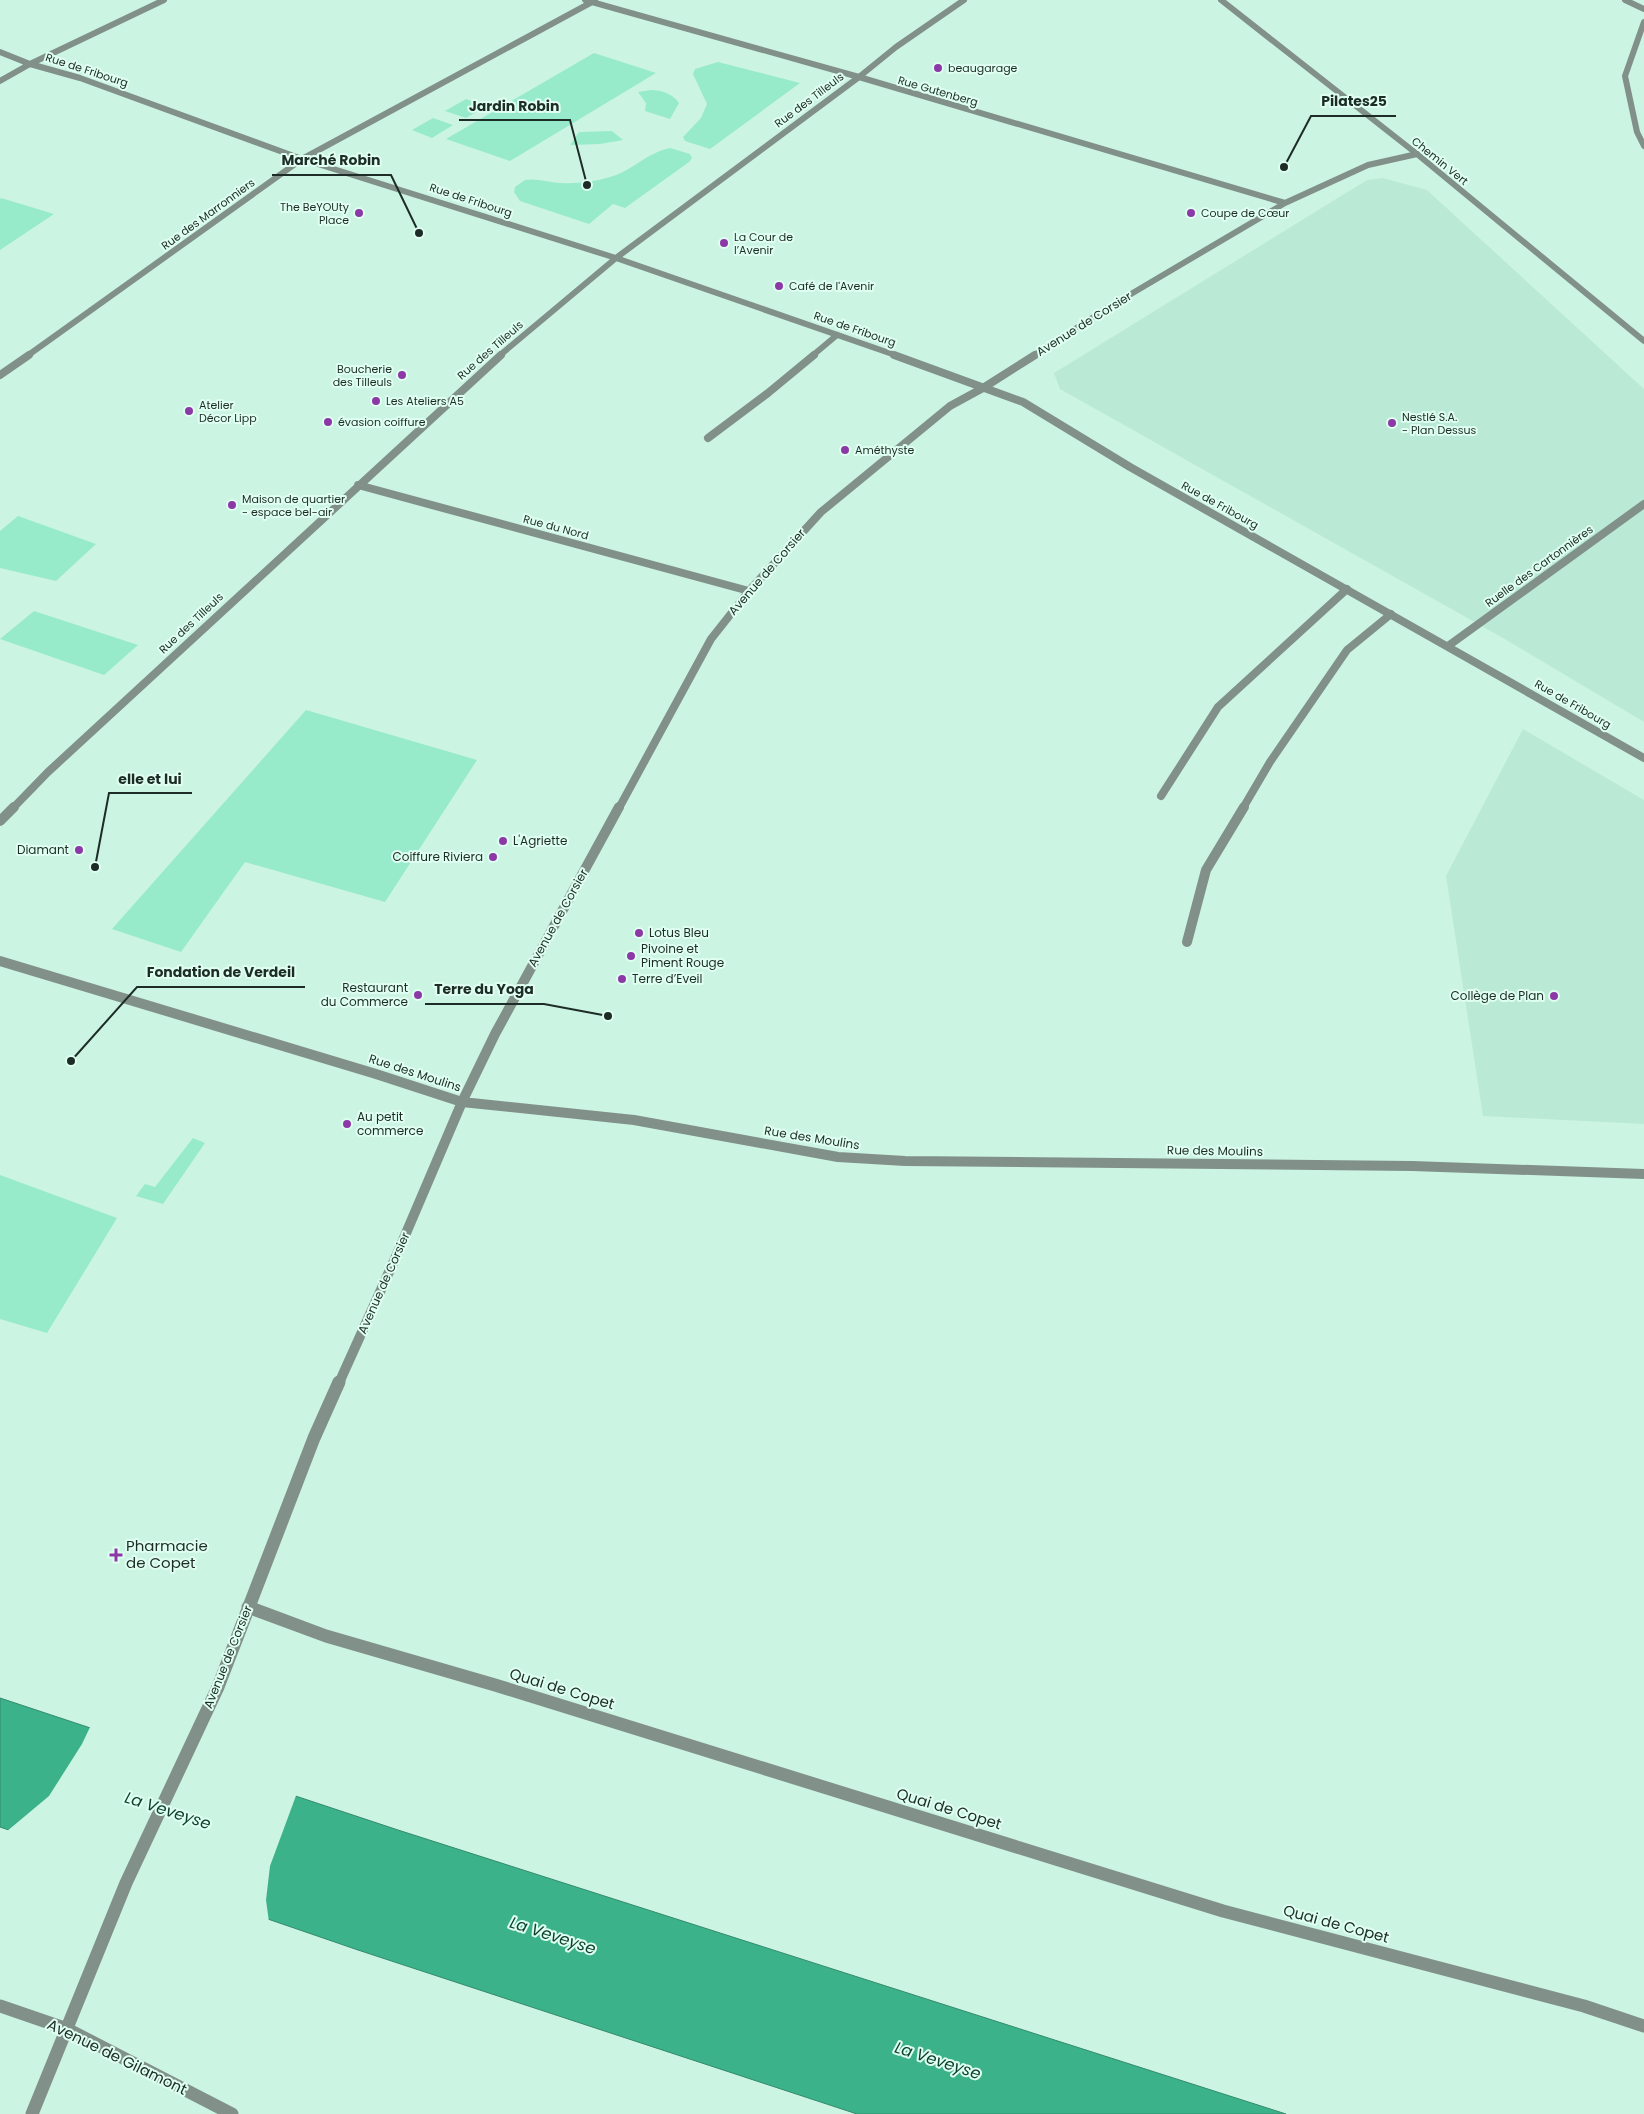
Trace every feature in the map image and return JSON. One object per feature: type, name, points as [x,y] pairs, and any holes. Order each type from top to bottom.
[{"type":"street","points":[[0,80],[164,0]]},
{"type":"street","name":"Rue Gutenberg","points":[[585,0],[1285,203]]},
{"type":"street","name":"Rue des Tilleuls","points":[[0,821],[48,772],[487,366],[616,258],[859,78],[896,47],[964,0]]},
{"type":"street","name":"Chemin Vert","points":[[1221,0],[1417,154],[1644,341]]},
{"type":"street","points":[[1625,0],[1644,9]]},
{"type":"street","name":"Rue des Marronniers","points":[[0,375],[302,159],[593,1]]},
{"type":"street","points":[[1644,22],[1625,76],[1637,132],[1644,146]]},
{"type":"street","name":"Rue de Fribourg","points":[[0,52],[30,64],[80,78],[302,159],[616,258],[926,366],[1023,402],[1130,467],[1644,758]]},
{"type":"street","name":"Avenue de Corsier","points":[[32,2114],[126,1883],[218,1687],[314,1438],[462,1102],[495,1034],[710,639],[749,591],[821,512],[950,406],[983,388],[1108,307],[1285,203],[1368,165],[1417,154]]},
{"type":"street","points":[[708,438],[768,393],[837,335]]},
{"type":"street","name":"Rue du Nord","points":[[358,485],[749,591]]},
{"type":"street","name":"Ruelle des Cartonnières","points":[[1448,646],[1644,504]]},
{"type":"street","points":[[1161,796],[1218,707],[1346,589]]},
{"type":"street","points":[[1186,942],[1206,870],[1270,762],[1347,650],[1391,614]]},
{"type":"street","name":"Rue des Moulins","points":[[0,961],[358,1068],[462,1102],[634,1120],[838,1157],[884,1160],[1412,1166],[1644,1174]]},
{"type":"street","name":"Quai de Copet","points":[[248,1607],[326,1636],[495,1685],[1223,1911],[1584,2006],[1644,2026]]},
{"type":"street","name":"Avenue de Gilamont","points":[[0,2006],[67,2030],[232,2114]]},
{"type":"shaded area","points":[[594,53],[656,73],[510,161],[446,139]]},
{"type":"shaded area","points":[[718,62],[800,83],[710,149],[685,141],[683,137],[701,118],[707,104],[693,74],[695,69]]},
{"type":"shaded area","points":[[651,90],[667,93],[679,103],[670,119],[645,111],[646,103],[638,92]]},
{"type":"shaded area","points":[[466,99],[486,106],[466,118],[445,111]]},
{"type":"shaded area","points":[[433,118],[453,125],[432,138],[412,130]]},
{"type":"shaded area","points":[[612,131],[623,140],[600,144],[570,145],[579,132]]},
{"type":"shaded area","points":[[670,148],[690,154],[692,158],[625,208],[613,204],[589,224],[520,201],[514,192],[515,187],[525,180],[533,179],[572,183],[604,179],[626,170],[654,153]]},
{"type":"shaded area","name":"Nestlé S.A. - Plan Dessus","points":[[1383,178],[1427,190],[1644,389],[1644,722],[1503,638],[1060,389],[1054,373],[1367,180]]},
{"type":"shaded area","points":[[1,198],[54,214],[0,250]]},
{"type":"shaded area","points":[[18,516],[96,544],[56,581],[0,568],[0,531]]},
{"type":"shaded area","points":[[34,611],[138,645],[104,675],[0,639]]},
{"type":"shaded area","points":[[306,710],[477,760],[385,902],[245,862],[181,952],[112,929]]},
{"type":"shaded area","name":"Collège de Plan","points":[[1523,729],[1644,800],[1644,1124],[1483,1116],[1446,876]]},
{"type":"shaded area","points":[[193,1138],[205,1143],[163,1204],[136,1196],[145,1184],[155,1187]]},
{"type":"shaded area","points":[[0,1175],[117,1218],[47,1333],[0,1319]]},
{"type":"water","name":"La Veveyse","points":[[0,1698],[398,1830],[1286,2114],[857,2114],[358,1950],[0,1827]]},
{"type":"pier","points":[[91,1725],[297,1793],[270,1866],[266,1900],[269,1922],[6,1832],[49,1796],[82,1744]]},
{"type":"place","name":"beaugarage","points":[[938,68]]},
{"type":"place","name":"Pilates25","points":[[1284,167]]},
{"type":"place","name":"Jardin Robin","points":[[587,185]]},
{"type":"place","name":"The BeYOUty Place","points":[[359,213]]},
{"type":"place","name":"Coupe de Cœur","points":[[1191,213]]},
{"type":"place","name":"Marché Robin","points":[[419,233]]},
{"type":"place","name":"La Cour de l’Avenir","points":[[724,243]]},
{"type":"place","name":"Café de l'Avenir","points":[[779,286]]},
{"type":"place","name":"Boucherie des Tilleuls","points":[[402,375]]},
{"type":"place","name":"Les Ateliers A5","points":[[376,401]]},
{"type":"place","name":"Atelier Décor Lipp","points":[[189,411]]},
{"type":"place","name":"évasion coiffure","points":[[328,422]]},
{"type":"place","name":"Nestlé S.A. - Plan Dessus","points":[[1392,423]]},
{"type":"place","name":"Améthyste","points":[[845,450]]},
{"type":"place","name":"Maison de quartier - espace bel-air","points":[[232,505]]},
{"type":"place","name":"L'Agriette","points":[[503,841]]},
{"type":"place","name":"Diamant","points":[[79,850]]},
{"type":"place","name":"Coiffure Riviera","points":[[493,857]]},
{"type":"place","name":"elle et lui","points":[[95,867]]},
{"type":"place","name":"Lotus Bleu","points":[[639,933]]},
{"type":"place","name":"Pivoine et Piment Rouge","points":[[631,956]]},
{"type":"place","name":"Terre d’Eveil","points":[[622,979]]},
{"type":"place","name":"Restaurant du Commerce","points":[[418,995]]},
{"type":"place","name":"Collège de Plan","points":[[1554,996]]},
{"type":"place","name":"Terre du Yoga","points":[[608,1016]]},
{"type":"place","name":"Fondation de Verdeil","points":[[71,1061]]},
{"type":"place","name":"Au petit commerce","points":[[347,1124]]},
{"type":"place","name":"Pharmacie de Copet","points":[[116,1555]]}]
